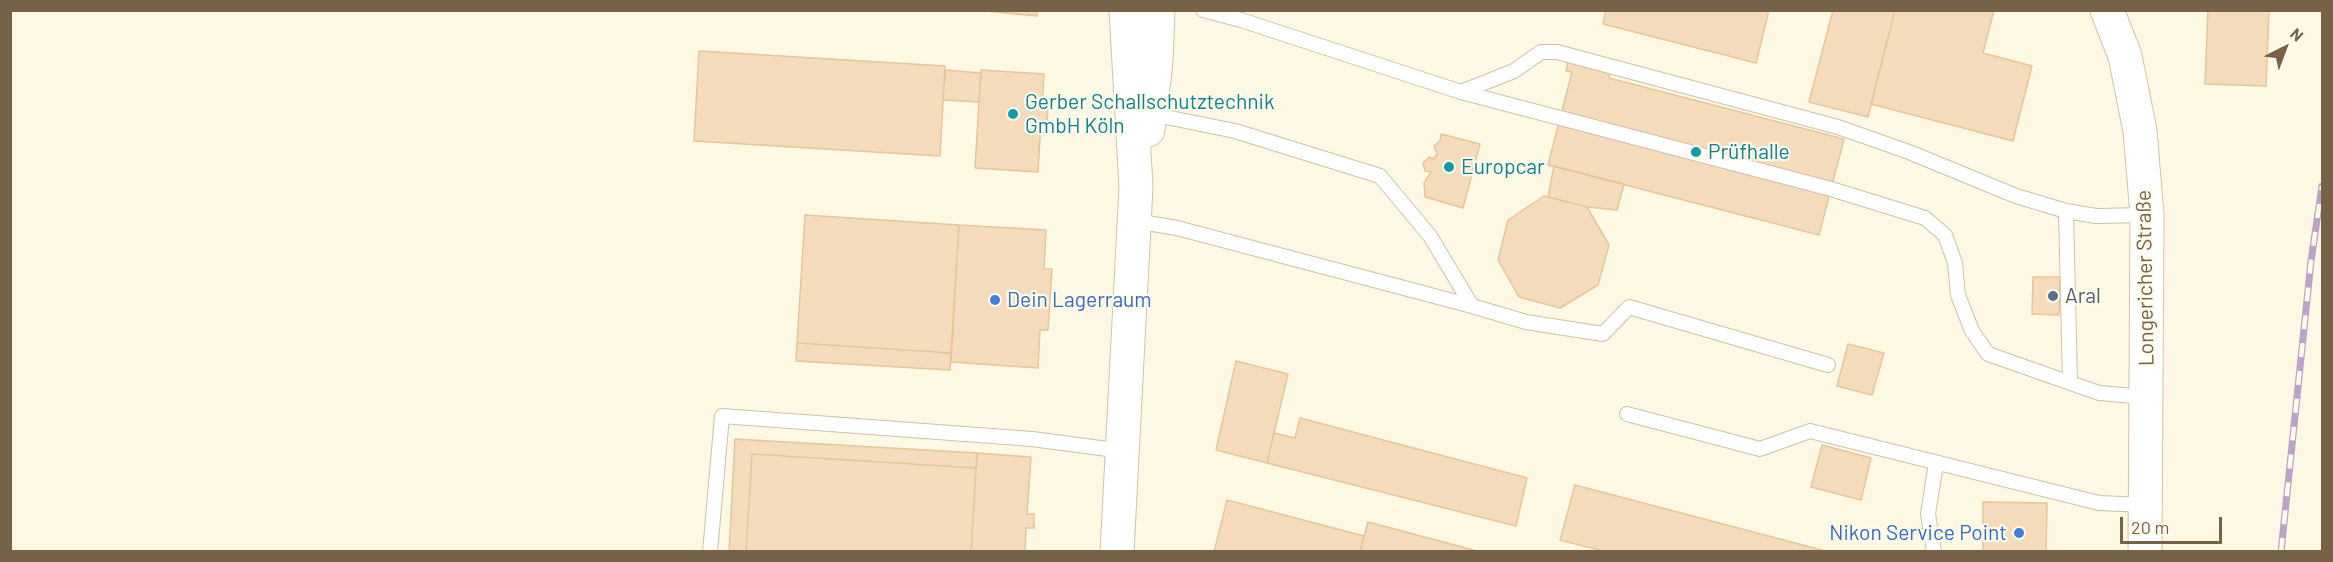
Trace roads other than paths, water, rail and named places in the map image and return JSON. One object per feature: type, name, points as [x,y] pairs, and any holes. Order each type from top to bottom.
[{"type":"street","points":[[1117,552],[1136,187],[1126,10]]},
{"type":"street","points":[[1136,187],[1151,114],[1158,10]]},
{"type":"street","name":"Longericher Straße","points":[[2106,10],[2125,56],[2140,131],[2147,215],[2145,552]]},
{"type":"lane","points":[[1203,10],[1241,20],[1461,92],[1831,189],[1925,218],[1945,235],[1955,263],[1958,295],[1972,331],[1988,354],[2100,393],[2146,397]]},
{"type":"lane","points":[[1461,92],[1514,71],[1541,52],[1557,52],[1838,127],[1910,152],[2016,196],[2066,211],[2097,216],[2147,215]]},
{"type":"lane","points":[[1151,114],[1235,131],[1380,176],[1430,236],[1472,306]]},
{"type":"lane","points":[[2066,211],[2070,383]]},
{"type":"lane","points":[[1135,221],[1177,228],[1526,322],[1603,334],[1629,307],[1828,365]]},
{"type":"lane","points":[[1627,414],[1760,449],[1810,431],[2099,503],[2145,505]]},
{"type":"lane","points":[[710,552],[722,416],[1032,439],[1122,451]]},
{"type":"lane","points":[[1934,552],[1928,514],[1936,463]]},
{"type":"railway","points":[[2281,552],[2311,261],[2322,186]]},
{"type":"place","name":"Gerber Schallschutztechnik GmbH Köln","points":[[1013,114]]},
{"type":"place","name":"Prüfhalle","points":[[1696,152]]},
{"type":"place","name":"Europcar","points":[[1449,167]]},
{"type":"place","name":"Aral","points":[[2053,296]]},
{"type":"place","name":"Dein Lagerraum","points":[[995,300]]},
{"type":"place","name":"Nikon Service Point","points":[[2019,533]]}]
